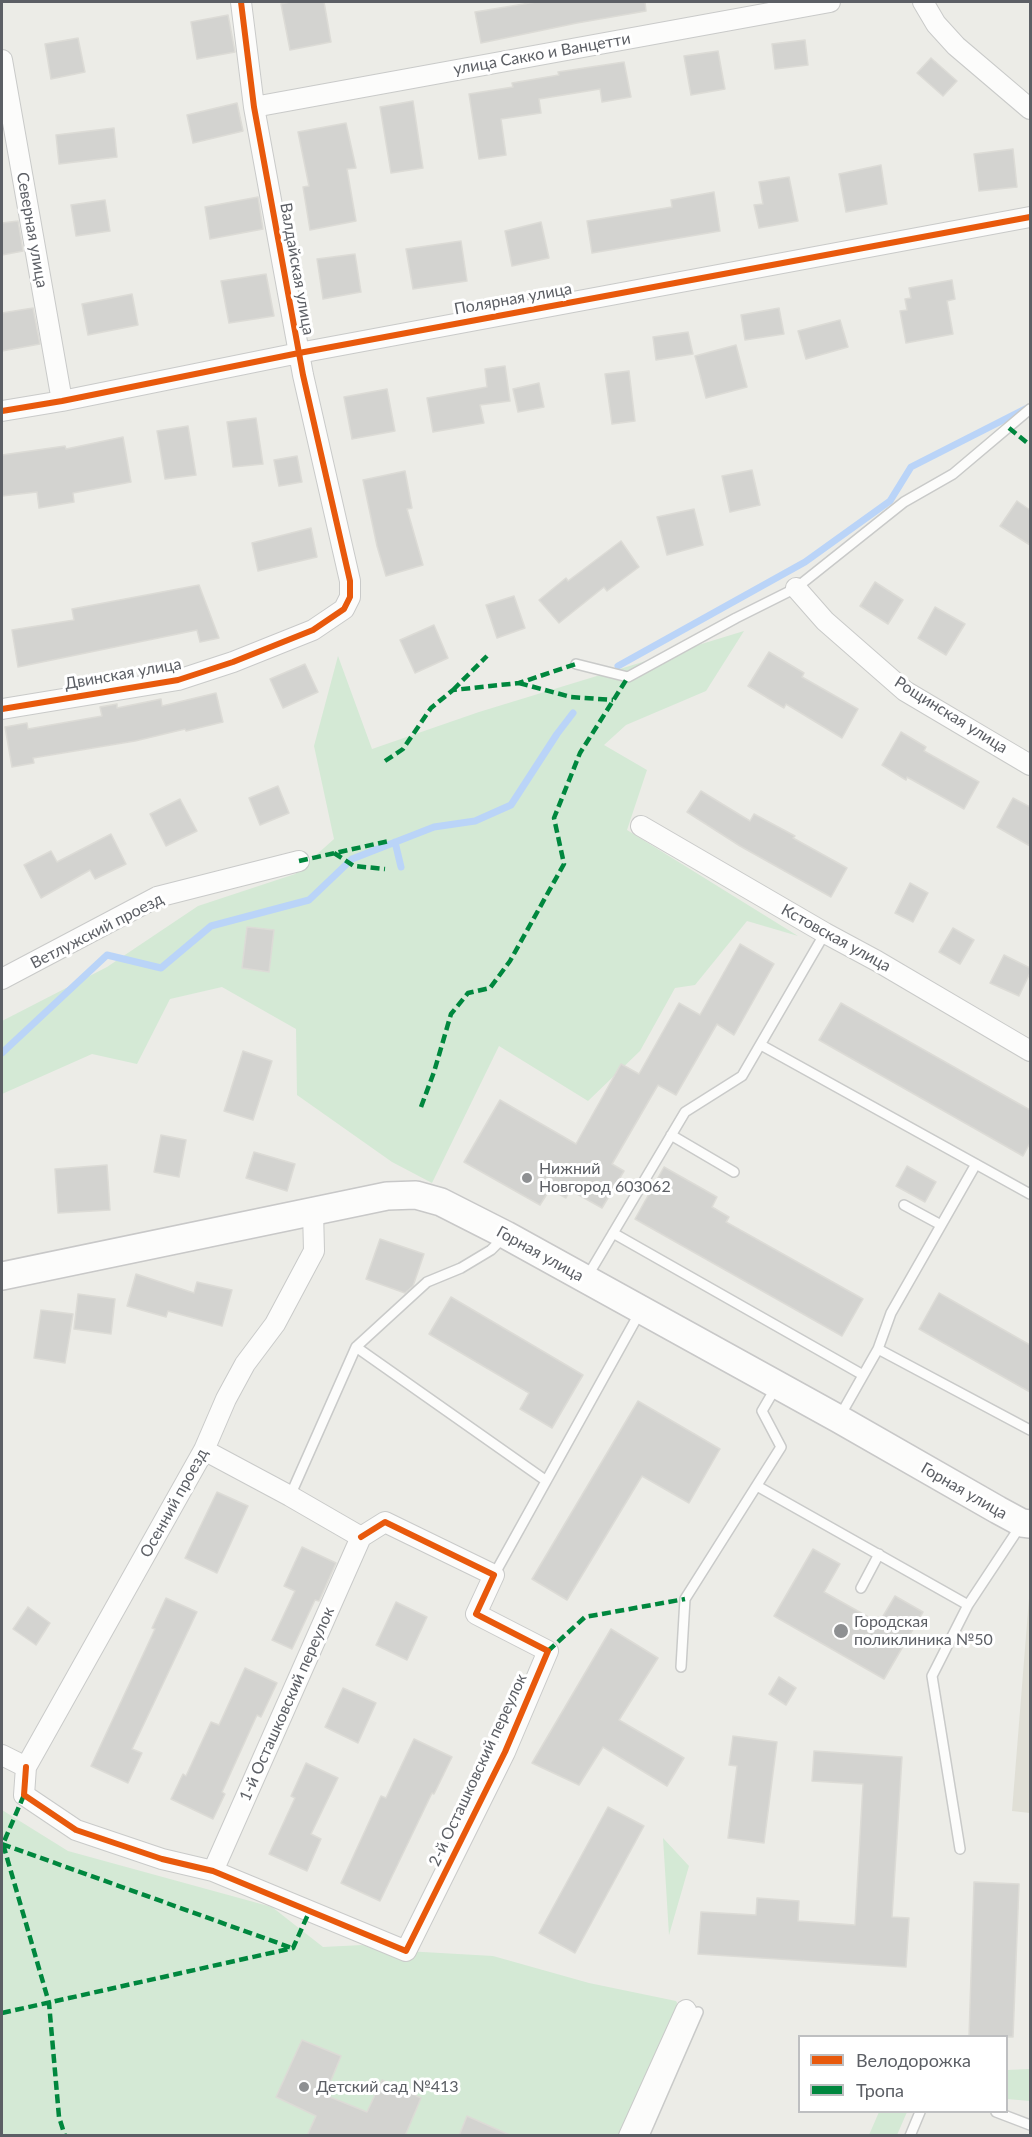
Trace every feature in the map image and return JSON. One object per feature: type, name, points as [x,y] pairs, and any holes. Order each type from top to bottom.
[{"type":"main road","name":"Горная улица","points":[[2,1276],[314,1210],[387,1196],[416,1195],[441,1202],[506,1235],[1026,1524]]},
{"type":"street","name":"Валдайская улица","points":[[241,2],[254,107],[299,353],[350,581],[350,597],[344,609]]},
{"type":"street","name":"улица Сакко и Ванцетти","points":[[254,107],[830,2]]},
{"type":"street","points":[[923,2],[936,24],[956,46],[1030,109]]},
{"type":"street","name":"Северная улица","points":[[2,60],[62,401]]},
{"type":"street","name":"Полярная улица","points":[[2,411],[299,353],[1030,217]]},
{"type":"street","name":"Рощинская улица","points":[[796,588],[825,621],[905,691],[1030,765]]},
{"type":"street","name":"Двинская улица","points":[[2,709],[178,680],[233,662],[313,630],[344,609]]},
{"type":"street","name":"Кстовская улица","points":[[641,826],[1030,1051]]},
{"type":"street","name":"Ветлужский проезд","points":[[2,979],[158,897],[299,861]]},
{"type":"street","name":"Осенний проезд","points":[[26,1767],[204,1450],[245,1364],[275,1324],[314,1251],[314,1210]]},
{"type":"street","points":[[204,1450],[361,1537],[385,1522],[494,1575]]},
{"type":"street","name":"1-й Осташковский переулок","points":[[213,1871],[361,1537]]},
{"type":"street","name":"2-й Осташковский переулок","points":[[213,1871],[406,1951],[506,1752],[548,1650],[476,1614],[494,1575]]},
{"type":"street","points":[[2,1755],[26,1767],[24,1795],[76,1830],[162,1859],[213,1871]]},
{"type":"street","points":[[629,2136],[692,2011]]},
{"type":"lane","points":[[576,664],[628,677],[796,588],[904,502],[953,474],[1030,409]]},
{"type":"lane","points":[[586,1280],[685,1112],[742,1076],[825,933]]},
{"type":"lane","points":[[761,1045],[1030,1194]]},
{"type":"lane","points":[[671,1135],[734,1172]]},
{"type":"lane","points":[[839,1419],[878,1349],[891,1313],[976,1164]]},
{"type":"lane","points":[[904,1204],[941,1225]]},
{"type":"lane","points":[[613,1233],[863,1375]]},
{"type":"lane","points":[[290,1496],[356,1347],[427,1282],[462,1268],[491,1250],[506,1235]]},
{"type":"lane","points":[[494,1575],[641,1310]]},
{"type":"lane","points":[[356,1347],[545,1480]]},
{"type":"lane","points":[[878,1349],[1030,1430]]},
{"type":"lane","points":[[681,1667],[685,1599],[781,1447],[762,1411],[778,1385]]},
{"type":"lane","points":[[757,1486],[968,1605]]},
{"type":"lane","points":[[960,1849],[932,1676],[968,1605],[1026,1524]]},
{"type":"lane","points":[[861,1588],[879,1554]]},
{"type":"lane","points":[[644,2136],[692,2011]]},
{"type":"lane","points":[[910,2136],[920,2113]]},
{"type":"lane","points":[[999,2113],[1030,2125]]},
{"type":"shaded area","points":[[1030,1586],[1030,1813],[1012,1811]]},
{"type":"green space","points":[[744,631],[706,691],[626,725],[604,745],[647,770],[627,830],[798,936],[747,921],[695,985],[675,988],[640,1051],[588,1101],[499,1046],[432,1183],[392,1162],[297,1095],[296,1029],[222,987],[170,999],[137,1064],[92,1054],[2,1094],[2,1021],[107,967],[198,906],[295,874],[334,839],[314,746],[338,656],[372,749],[479,712]]},
{"type":"green space","points":[[2,1810],[68,1851],[272,1907],[323,1947],[362,1945],[388,1950],[493,1956],[589,1983],[676,2001],[687,2020],[636,2135],[2,2136]]},
{"type":"green space","points":[[663,1838],[689,1866],[669,1935]]},
{"type":"green space","points":[[1030,2069],[1030,2101],[1008,2099],[1008,2070]]},
{"type":"green space","points":[[879,2113],[907,2113],[897,2135],[869,2135]]},
{"type":"building","points":[[324,2],[331,42],[290,50],[281,4]]},
{"type":"building","points":[[536,2],[645,2],[646,11],[481,43],[475,12]]},
{"type":"building","points":[[228,15],[235,52],[197,59],[191,22]]},
{"type":"building","points":[[78,38],[85,72],[51,79],[45,44]]},
{"type":"building","points":[[805,40],[808,65],[775,69],[772,44]]},
{"type":"building","points":[[718,51],[725,89],[691,95],[684,56]]},
{"type":"building","points":[[931,58],[957,81],[943,96],[917,73]]},
{"type":"building","points":[[624,62],[631,97],[602,102],[600,89],[539,99],[541,113],[501,119],[506,155],[479,159],[469,94],[513,87],[512,83],[559,75],[558,72]]},
{"type":"building","points":[[413,101],[423,168],[391,173],[380,107]]},
{"type":"building","points":[[237,103],[243,131],[193,143],[187,115]]},
{"type":"building","points":[[346,123],[356,168],[347,169],[356,221],[310,230],[303,187],[309,186],[298,132]]},
{"type":"building","points":[[114,128],[117,157],[59,164],[56,135]]},
{"type":"building","points":[[1013,149],[1017,187],[979,191],[974,154]]},
{"type":"building","points":[[881,165],[887,204],[846,212],[839,174]]},
{"type":"building","points":[[789,177],[798,221],[759,228],[754,205],[763,204],[759,182]]},
{"type":"building","points":[[714,192],[720,231],[592,253],[587,221],[672,207],[671,200]]},
{"type":"building","points":[[258,197],[263,229],[210,239],[205,207]]},
{"type":"building","points":[[105,200],[110,231],[76,236],[71,205]]},
{"type":"building","points":[[18,221],[23,251],[2,255],[2,223]]},
{"type":"building","points":[[541,222],[549,258],[512,266],[505,231]]},
{"type":"building","points":[[461,241],[467,281],[413,289],[406,249]]},
{"type":"building","points":[[355,254],[361,292],[323,299],[317,259]]},
{"type":"building","points":[[266,274],[274,316],[229,323],[221,281]]},
{"type":"building","points":[[952,280],[955,299],[947,301],[953,334],[906,343],[900,311],[907,310],[905,299],[911,298],[909,288]]},
{"type":"building","points":[[132,294],[138,325],[88,335],[82,304]]},
{"type":"building","points":[[33,308],[40,344],[2,351],[2,313]]},
{"type":"building","points":[[779,308],[784,334],[745,340],[741,315]]},
{"type":"building","points":[[840,320],[848,347],[806,359],[798,331]]},
{"type":"building","points":[[688,332],[693,354],[656,360],[653,337]]},
{"type":"building","points":[[736,345],[747,387],[706,398],[695,356]]},
{"type":"building","points":[[505,366],[510,401],[480,405],[484,423],[433,432],[427,398],[487,387],[485,369]]},
{"type":"building","points":[[629,371],[635,421],[612,424],[605,374]]},
{"type":"building","points":[[539,383],[544,407],[518,412],[513,389]]},
{"type":"building","points":[[387,389],[395,431],[352,439],[344,397]]},
{"type":"building","points":[[256,418],[263,464],[233,467],[227,422]]},
{"type":"building","points":[[188,426],[196,475],[165,479],[157,431]]},
{"type":"building","points":[[123,437],[131,482],[73,493],[74,502],[39,508],[37,492],[2,496],[2,455],[65,446],[66,449]]},
{"type":"building","points":[[297,456],[302,482],[279,486],[274,460]]},
{"type":"building","points":[[752,470],[760,505],[730,512],[722,476]]},
{"type":"building","points":[[405,471],[412,508],[407,509],[423,565],[386,576],[363,480]]},
{"type":"building","points":[[1017,501],[1030,510],[1030,545],[1000,526]]},
{"type":"building","points":[[694,509],[703,545],[667,555],[657,517]]},
{"type":"building","points":[[311,528],[317,557],[258,571],[252,543]]},
{"type":"building","points":[[621,541],[639,567],[607,591],[604,587],[559,623],[539,600],[566,578],[568,581]]},
{"type":"building","points":[[875,582],[903,600],[888,624],[860,606]]},
{"type":"building","points":[[199,585],[219,638],[200,642],[197,630],[18,667],[12,630],[74,620],[72,609]]},
{"type":"building","points":[[514,596],[525,628],[497,638],[486,605]]},
{"type":"building","points":[[935,607],[965,624],[946,655],[918,638]]},
{"type":"building","points":[[434,625],[448,658],[415,673],[400,640]]},
{"type":"building","points":[[769,652],[804,673],[802,677],[858,709],[842,738],[786,704],[784,708],[748,686]]},
{"type":"building","points":[[305,664],[318,692],[283,708],[270,679]]},
{"type":"building","points":[[216,693],[223,722],[135,741],[33,758],[34,763],[12,767],[5,727],[27,723],[28,729],[102,716],[100,707],[117,704],[117,708],[161,699],[162,706]]},
{"type":"building","points":[[901,732],[926,747],[924,751],[979,782],[964,809],[907,777],[906,780],[882,765]]},
{"type":"building","points":[[278,786],[289,813],[260,825],[249,798]]},
{"type":"building","points":[[701,791],[750,821],[754,814],[847,868],[831,897],[740,846],[687,812]]},
{"type":"building","points":[[1013,798],[1030,807],[1030,846],[997,827]]},
{"type":"building","points":[[180,799],[197,831],[166,846],[150,814]]},
{"type":"building","points":[[111,834],[126,864],[95,879],[90,870],[41,898],[24,865],[51,851],[57,862]]},
{"type":"building","points":[[910,883],[928,893],[913,922],[895,913]]},
{"type":"building","points":[[247,927],[274,930],[269,972],[242,968]]},
{"type":"building","points":[[953,928],[974,940],[960,964],[939,952]]},
{"type":"building","points":[[740,944],[774,964],[734,1035],[717,1024],[676,1095],[658,1085],[612,1164],[624,1171],[602,1208],[570,1190],[566,1198],[550,1189],[540,1205],[464,1162],[500,1100],[576,1144],[621,1064],[639,1074],[679,1003],[700,1015]]},
{"type":"building","points":[[1004,955],[1030,968],[1030,973],[1019,996],[990,983]]},
{"type":"building","points":[[841,1003],[1030,1110],[1030,1143],[1023,1156],[819,1040]]},
{"type":"building","points":[[243,1051],[272,1061],[253,1120],[224,1111]]},
{"type":"building","points":[[161,1135],[186,1140],[179,1177],[154,1172]]},
{"type":"building","points":[[254,1152],[295,1164],[287,1191],[246,1178]]},
{"type":"building","points":[[107,1165],[110,1210],[58,1213],[55,1169]]},
{"type":"building","points":[[907,1166],[936,1182],[925,1202],[896,1186]]},
{"type":"building","points":[[664,1167],[717,1197],[712,1207],[729,1217],[726,1222],[863,1299],[842,1336],[635,1219]]},
{"type":"building","points":[[380,1239],[424,1254],[413,1286],[405,1293],[366,1279]]},
{"type":"building","points":[[136,1274],[194,1293],[197,1282],[232,1290],[222,1326],[168,1311],[166,1317],[127,1306]]},
{"type":"building","points":[[939,1293],[1030,1345],[1030,1392],[919,1329]]},
{"type":"building","points":[[78,1294],[115,1299],[111,1334],[74,1329]]},
{"type":"building","points":[[451,1297],[583,1375],[552,1428],[520,1409],[529,1393],[429,1334]]},
{"type":"building","points":[[41,1310],[73,1314],[65,1363],[34,1358]]},
{"type":"building","points":[[638,1401],[720,1449],[689,1503],[642,1476],[567,1600],[532,1579]]},
{"type":"building","points":[[217,1492],[248,1506],[217,1573],[185,1558]]},
{"type":"building","points":[[302,1547],[336,1563],[319,1601],[315,1600],[292,1649],[272,1640],[295,1591],[284,1586]]},
{"type":"building","points":[[813,1549],[840,1564],[824,1592],[879,1623],[895,1596],[923,1612],[884,1679],[774,1616]]},
{"type":"building","points":[[166,1598],[197,1612],[132,1749],[142,1753],[128,1783],[91,1766],[155,1629],[152,1628]]},
{"type":"building","points":[[396,1602],[427,1617],[407,1660],[376,1645]]},
{"type":"building","points":[[28,1607],[50,1623],[36,1645],[13,1629]]},
{"type":"building","points":[[611,1629],[658,1658],[619,1720],[684,1758],[667,1786],[603,1747],[579,1785],[532,1763]]},
{"type":"building","points":[[245,1668],[277,1683],[261,1717],[257,1715],[222,1792],[225,1794],[213,1819],[171,1799],[183,1774],[186,1776],[211,1722],[219,1725]]},
{"type":"building","points":[[779,1677],[796,1688],[786,1705],[769,1694]]},
{"type":"building","points":[[343,1688],[376,1703],[358,1743],[325,1727]]},
{"type":"building","points":[[733,1736],[777,1742],[764,1843],[728,1838],[737,1766],[729,1765]]},
{"type":"building","points":[[414,1739],[452,1757],[380,1901],[341,1883],[381,1796],[386,1798]]},
{"type":"building","points":[[814,1751],[902,1757],[892,1917],[909,1918],[906,1967],[698,1954],[701,1912],[756,1915],[757,1898],[799,1901],[798,1921],[855,1925],[863,1784],[812,1781]]},
{"type":"building","points":[[306,1763],[338,1778],[311,1834],[321,1839],[307,1871],[269,1854],[295,1798],[291,1796]]},
{"type":"building","points":[[608,1807],[644,1826],[575,1953],[539,1933]]},
{"type":"building","points":[[974,1882],[1019,1884],[1013,2037],[969,2035]]},
{"type":"building","name":"Детский сад №413","points":[[302,2040],[341,2056],[325,2095],[367,2112],[382,2080],[421,2098],[405,2136],[307,2136],[316,2116],[276,2097]]},
{"type":"building","name":"Детский сад №413","points":[[467,2116],[512,2136],[459,2136]]},
{"type":"waterway","points":[[618,666],[805,562],[890,501],[911,467],[1027,408]]},
{"type":"waterway","points":[[2,1053],[107,955],[161,968],[211,926],[309,900],[352,859],[434,827],[475,821],[511,805],[573,713]]},
{"type":"waterway","points":[[395,842],[401,867]]},
{"type":"marked path","points":[[1009,428],[1030,445]]},
{"type":"marked path","points":[[453,690],[487,656]]},
{"type":"marked path","points":[[385,761],[403,749],[431,708],[453,690],[519,683],[576,664]]},
{"type":"marked path","points":[[421,1107],[451,1014],[468,993],[490,988],[510,961],[564,864],[554,818],[580,753],[628,677]]},
{"type":"marked path","points":[[519,683],[571,697],[613,700]]},
{"type":"marked path","points":[[299,861],[389,841]]},
{"type":"marked path","points":[[334,853],[354,866],[385,869]]},
{"type":"marked path","points":[[548,1651],[585,1617],[685,1599]]},
{"type":"marked path","points":[[24,1795],[3,1844],[49,2003],[59,2117],[65,2136]]},
{"type":"marked path","points":[[2,1844],[292,1948]]},
{"type":"marked path","points":[[2,2013],[293,1948],[310,1910]]},
{"type":"cycle path","points":[[2,709],[178,680],[233,662],[313,630],[344,609],[350,597],[350,581],[303,375],[254,107],[241,2]]},
{"type":"cycle path","points":[[2,411],[299,353],[1030,217]]},
{"type":"cycle path","points":[[26,1767],[24,1795],[76,1830],[162,1859],[213,1871],[406,1951],[505,1752],[548,1651],[476,1614],[494,1575],[385,1522],[361,1537]]},
{"type":"place","name":"Нижний Новгород 603062","points":[[527,1178]]},
{"type":"place","name":"Городская поликлиника №50","points":[[841,1631]]},
{"type":"place","name":"Детский сад №413","points":[[304,2087]]}]
